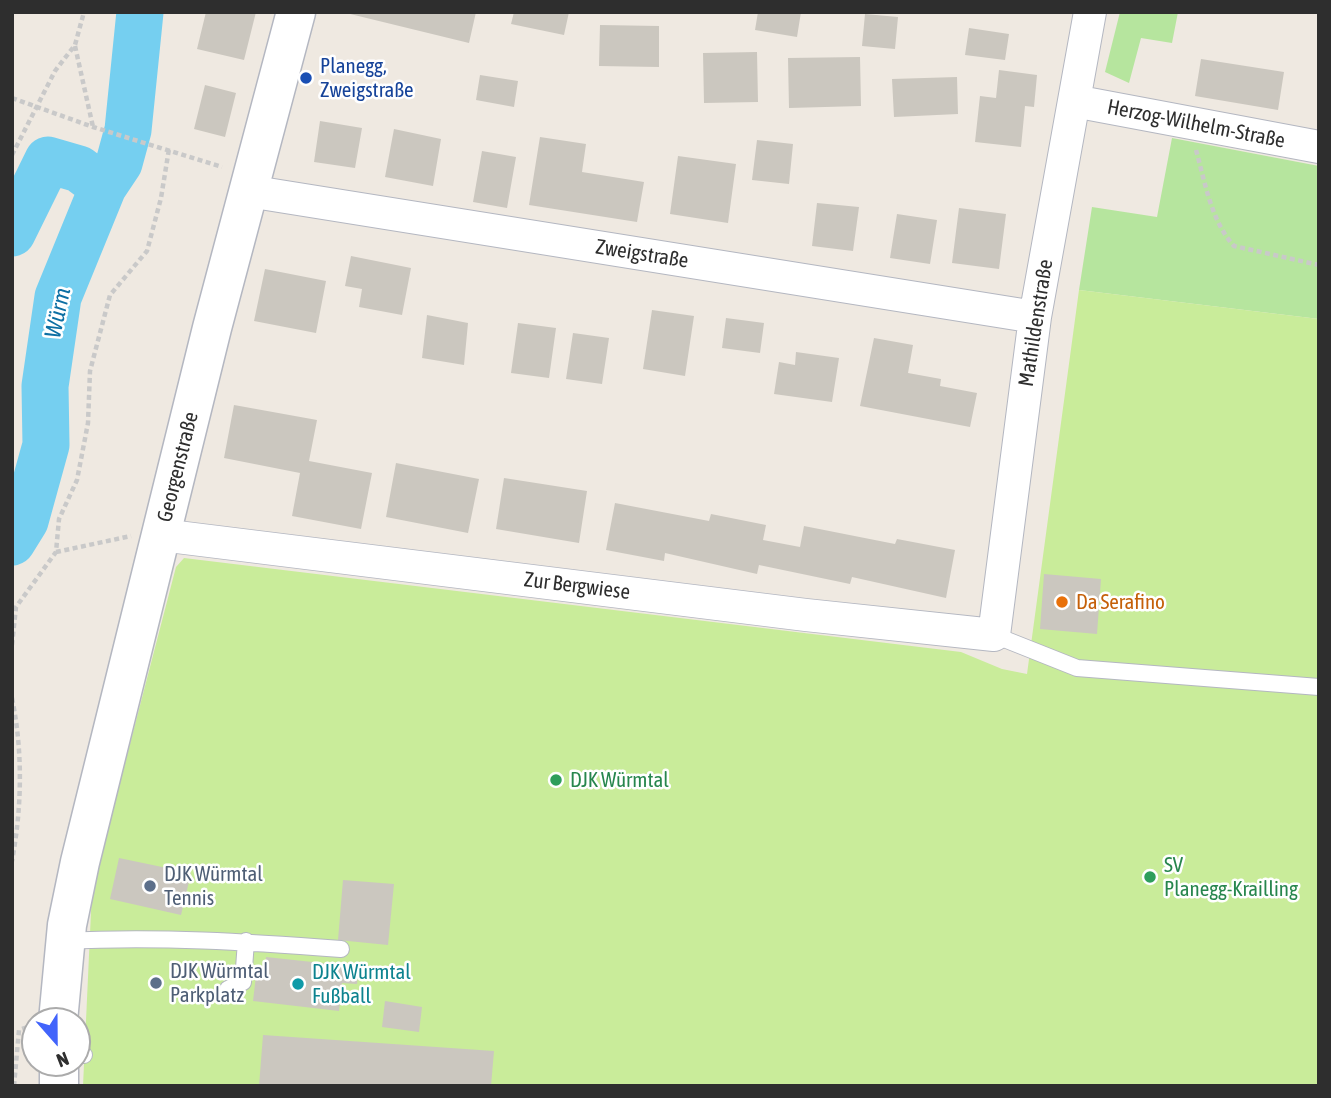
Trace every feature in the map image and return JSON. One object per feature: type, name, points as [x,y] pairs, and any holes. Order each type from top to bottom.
[{"type":"street","name":"Georgenstraße","points":[[63,998],[66,933],[161,535],[296,12]]},
{"type":"street","name":"Mathildenstraße","points":[[994,635],[1035,317],[1087,13]]},
{"type":"street","name":"Herzog-Wilhelm-Straße","points":[[1074,101],[1319,147]]},
{"type":"street","name":"Zweigstraße","points":[[248,191],[1035,317]]},
{"type":"street","name":"Zur Bergwiese","points":[[161,535],[806,615],[994,635]]},
{"type":"lane","points":[[994,635],[1077,668],[1319,687]]},
{"type":"lane","points":[[66,933],[341,948]]},
{"type":"lane","points":[[228,989],[243,982],[246,941]]},
{"type":"path","points":[[12,155],[55,71],[75,46],[85,12]]},
{"type":"path","points":[[75,46],[93,127]]},
{"type":"path","points":[[12,97],[93,127],[152,143],[229,169],[248,191]]},
{"type":"path","points":[[1188,122],[1211,202],[1225,236],[1234,246],[1319,265]]},
{"type":"path","points":[[12,645],[16,607],[56,552],[58,519],[77,480],[88,423],[90,371],[110,295],[146,251],[162,198],[169,149]]},
{"type":"path","points":[[56,552],[115,537],[161,535]]},
{"type":"path","points":[[12,698],[20,739],[17,832],[12,861]]},
{"type":"path","points":[[12,1031],[19,1030],[14,1086]]},
{"type":"green space","points":[[1120,12],[1178,12],[1172,43],[1141,38],[1129,83],[1105,72]]},
{"type":"green space","points":[[1172,138],[1319,166],[1319,319],[1079,290],[1092,207],[1157,217]]},
{"type":"green space","name":"DJK Würmtal","points":[[1079,290],[1319,319],[1319,1086],[83,1086],[83,1077],[91,1077],[91,1007],[87,1007],[92,890],[176,567],[184,558],[961,652],[1002,669],[1027,674]]},
{"type":"building","points":[[206,12],[256,12],[244,60],[197,49]]},
{"type":"building","points":[[342,12],[476,12],[469,43]]},
{"type":"building","points":[[514,12],[569,12],[564,35],[511,24]]},
{"type":"building","points":[[758,12],[801,12],[797,37],[755,30]]},
{"type":"building","points":[[865,14],[898,17],[895,49],[862,46]]},
{"type":"building","points":[[600,25],[659,26],[659,67],[599,66]]},
{"type":"building","points":[[969,28],[1009,34],[1005,60],[965,55]]},
{"type":"building","points":[[757,52],[758,102],[704,103],[703,53]]},
{"type":"building","points":[[860,57],[861,106],[789,108],[788,58]]},
{"type":"building","points":[[1201,59],[1284,72],[1278,110],[1195,96]]},
{"type":"building","points":[[999,70],[1037,75],[1034,107],[1025,106],[1021,147],[975,142],[980,96],[996,98]]},
{"type":"building","points":[[480,75],[518,81],[514,107],[476,100]]},
{"type":"building","points":[[957,77],[958,114],[894,117],[892,79]]},
{"type":"building","points":[[205,85],[236,93],[225,137],[194,129]]},
{"type":"building","points":[[320,121],[362,128],[355,168],[314,162]]},
{"type":"building","points":[[394,129],[441,139],[433,186],[385,177]]},
{"type":"building","points":[[540,137],[586,144],[582,172],[644,182],[637,222],[529,205]]},
{"type":"building","points":[[757,140],[793,144],[789,184],[752,180]]},
{"type":"building","points":[[482,151],[516,157],[507,208],[473,202]]},
{"type":"building","points":[[678,156],[736,164],[728,223],[670,214]]},
{"type":"building","points":[[817,203],[859,207],[853,251],[812,246]]},
{"type":"building","points":[[959,208],[1006,214],[999,269],[952,263]]},
{"type":"building","points":[[897,214],[937,220],[930,264],[890,258]]},
{"type":"building","points":[[351,256],[411,268],[402,315],[359,307],[362,289],[345,286]]},
{"type":"building","points":[[265,269],[326,281],[316,333],[254,321]]},
{"type":"building","points":[[652,310],[694,316],[685,376],[643,369]]},
{"type":"building","points":[[427,315],[468,323],[464,365],[422,358]]},
{"type":"building","points":[[726,318],[764,323],[760,353],[722,348]]},
{"type":"building","points":[[518,323],[556,328],[549,378],[511,373]]},
{"type":"building","points":[[573,333],[609,338],[602,384],[566,379]]},
{"type":"building","points":[[874,338],[913,345],[908,373],[941,379],[940,386],[977,393],[970,427],[860,406]]},
{"type":"building","points":[[796,352],[839,358],[832,402],[774,394],[779,362],[795,365]]},
{"type":"building","points":[[234,405],[317,420],[309,461],[372,473],[361,529],[292,516],[300,473],[224,458]]},
{"type":"building","points":[[396,463],[479,479],[468,533],[386,517]]},
{"type":"building","points":[[504,478],[587,491],[579,543],[496,529]]},
{"type":"building","points":[[615,503],[709,521],[711,514],[766,525],[763,540],[800,547],[804,526],[895,544],[897,539],[955,550],[946,598],[852,577],[850,584],[759,565],[757,574],[665,553],[664,561],[606,550]]},
{"type":"building","points":[[1044,574],[1101,579],[1097,634],[1040,629]]},
{"type":"building","name":"DJK Würmtal Tennis","points":[[119,858],[191,873],[181,915],[110,899]]},
{"type":"building","points":[[343,880],[394,884],[388,945],[338,940]]},
{"type":"building","name":"DJK Würmtal Fußball","points":[[266,957],[359,967],[357,984],[342,983],[339,1011],[253,1001],[257,967],[265,968]]},
{"type":"building","points":[[385,1001],[422,1007],[419,1032],[382,1027]]},
{"type":"building","points":[[263,1035],[494,1051],[491,1086],[259,1086]]},
{"type":"waterway","name":"Würm","points":[[12,542],[25,521],[46,445],[45,386],[58,297],[103,187],[119,163],[128,130],[140,12]]},
{"type":"waterway","name":"Würm","points":[[12,233],[48,160],[79,169],[103,187]]},
{"type":"place","name":"Planegg, Zweigstraße","points":[[306,78]]},
{"type":"place","name":"Da Serafino","points":[[1062,602]]},
{"type":"place","name":"DJK Würmtal","points":[[556,780]]},
{"type":"place","name":"SV Planegg-Krailling","points":[[1150,877]]},
{"type":"place","name":"DJK Würmtal Tennis","points":[[150,886]]},
{"type":"place","name":"DJK Würmtal Parkplatz","points":[[156,983]]},
{"type":"place","name":"DJK Würmtal Fußball","points":[[298,984]]}]
